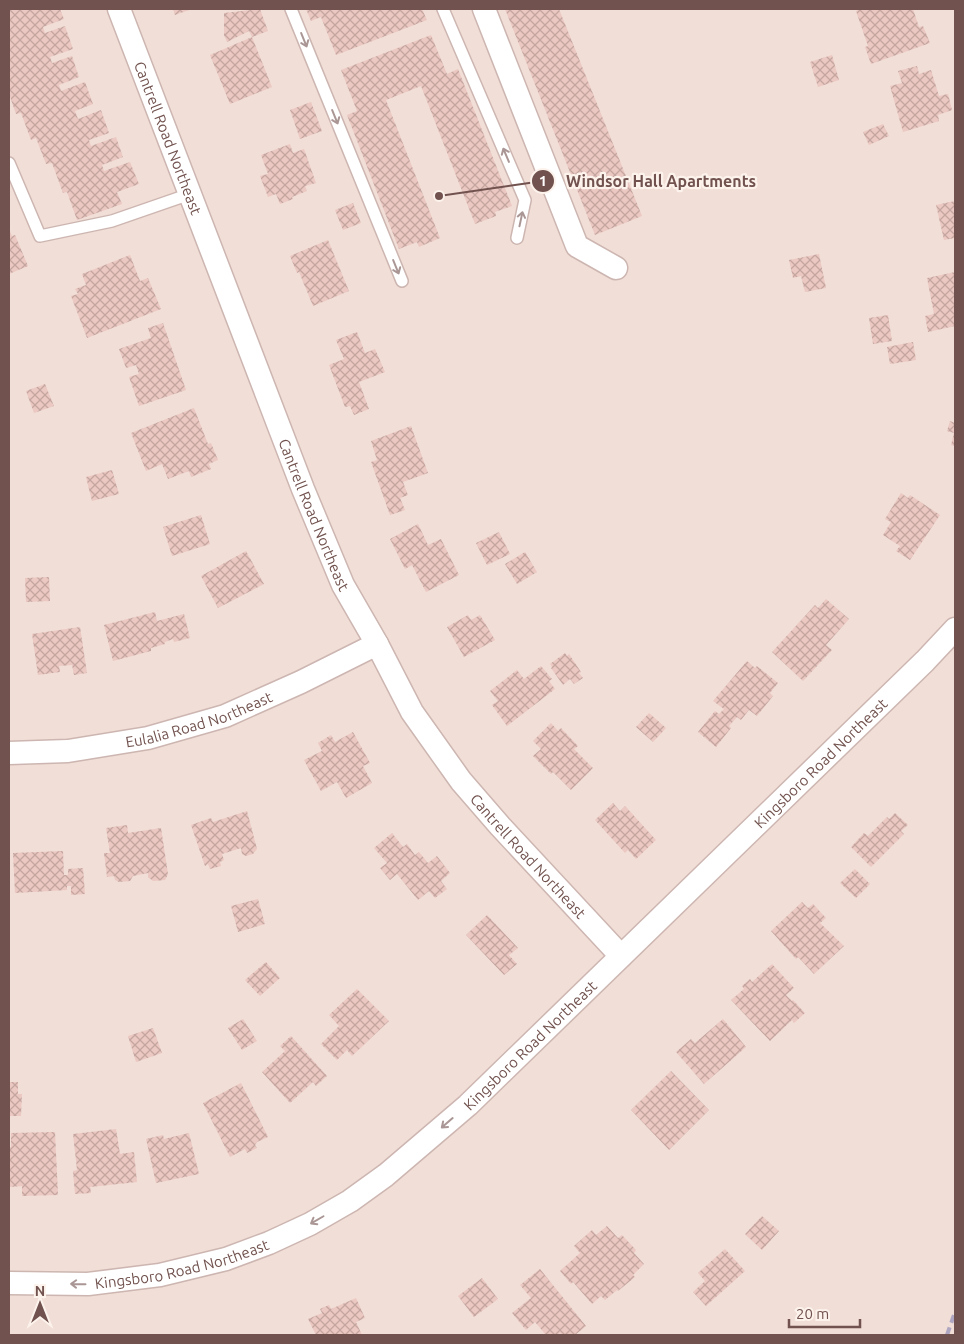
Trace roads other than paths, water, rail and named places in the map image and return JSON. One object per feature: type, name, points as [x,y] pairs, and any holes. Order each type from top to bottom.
[{"type":"street","name":"Cantrell Road Northeast","points":[[119,9],[303,489],[343,585],[377,644],[412,712],[461,781],[500,826],[621,956]]},
{"type":"street","points":[[484,9],[576,246],[616,268]]},
{"type":"street","name":"Kingsboro Road Northeast","points":[[9,1284],[88,1284],[160,1275],[226,1259],[269,1243],[310,1224],[350,1201],[386,1175],[468,1105],[918,668],[955,628]]},
{"type":"street","name":"Eulalia Road Northeast","points":[[9,753],[68,750],[148,738],[225,716],[301,682],[377,644]]},
{"type":"lane","points":[[291,9],[402,282]]},
{"type":"lane","points":[[443,9],[525,200],[517,238]]},
{"type":"lane","points":[[9,163],[40,236],[112,221],[190,194]]},
{"type":"railway","points":[[947,1335],[955,1312]]},
{"type":"place","name":"Windsor Hall Apartments","points":[[439,196]]}]
